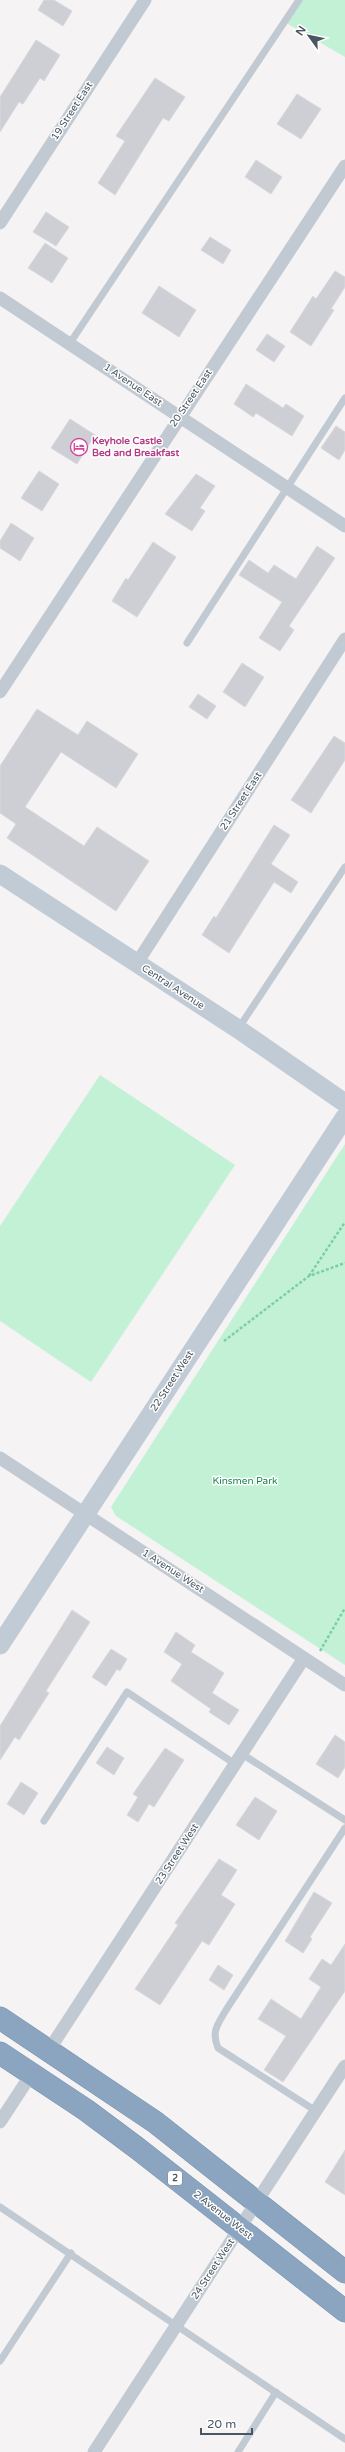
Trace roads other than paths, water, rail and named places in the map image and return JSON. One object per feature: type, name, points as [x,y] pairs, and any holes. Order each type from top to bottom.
[{"type":"highway","points":[[0,2018],[155,2122],[345,2272]]},
{"type":"highway","name":"2 Avenue West","points":[[0,2053],[86,2110],[345,2311]]},
{"type":"street","name":"19 Street East","points":[[0,223],[145,0]]},
{"type":"street","name":"20 Street East","points":[[0,692],[179,416],[345,166]]},
{"type":"street","name":"1 Avenue East","points":[[0,298],[345,526]]},
{"type":"street","name":"21 Street East","points":[[137,963],[345,639]]},
{"type":"street","name":"Central Avenue","points":[[0,874],[238,1029],[345,1103]]},
{"type":"street","name":"22 Street West","points":[[0,1645],[345,1117]]},
{"type":"street","name":"1 Avenue West","points":[[0,1458],[345,1684]]},
{"type":"street","name":"23 Street West","points":[[49,2050],[238,1759],[308,1660]]},
{"type":"street","name":"24 Street West","points":[[94,2452],[345,2066]]},
{"type":"street","points":[[0,2122],[32,2073]]},
{"type":"lane","points":[[70,343],[299,0]]},
{"type":"lane","points":[[187,643],[286,487],[345,398]]},
{"type":"lane","points":[[238,1029],[345,867]]},
{"type":"lane","points":[[44,1821],[127,1692],[238,1759],[345,1820]]},
{"type":"lane","points":[[316,2111],[218,2048],[214,2038],[216,2027],[226,2010],[345,1828]]},
{"type":"lane","points":[[0,2207],[71,2253],[176,2326],[345,2439]]},
{"type":"lane","points":[[0,2361],[71,2253]]},
{"type":"lane","points":[[238,2452],[276,2392]]},
{"type":"place","name":"Keyhole Castle Bed and Breakfast","points":[[79,447]]},
{"type":"park label","name":"Kinsmen Park","points":[[245,1481]]}]
